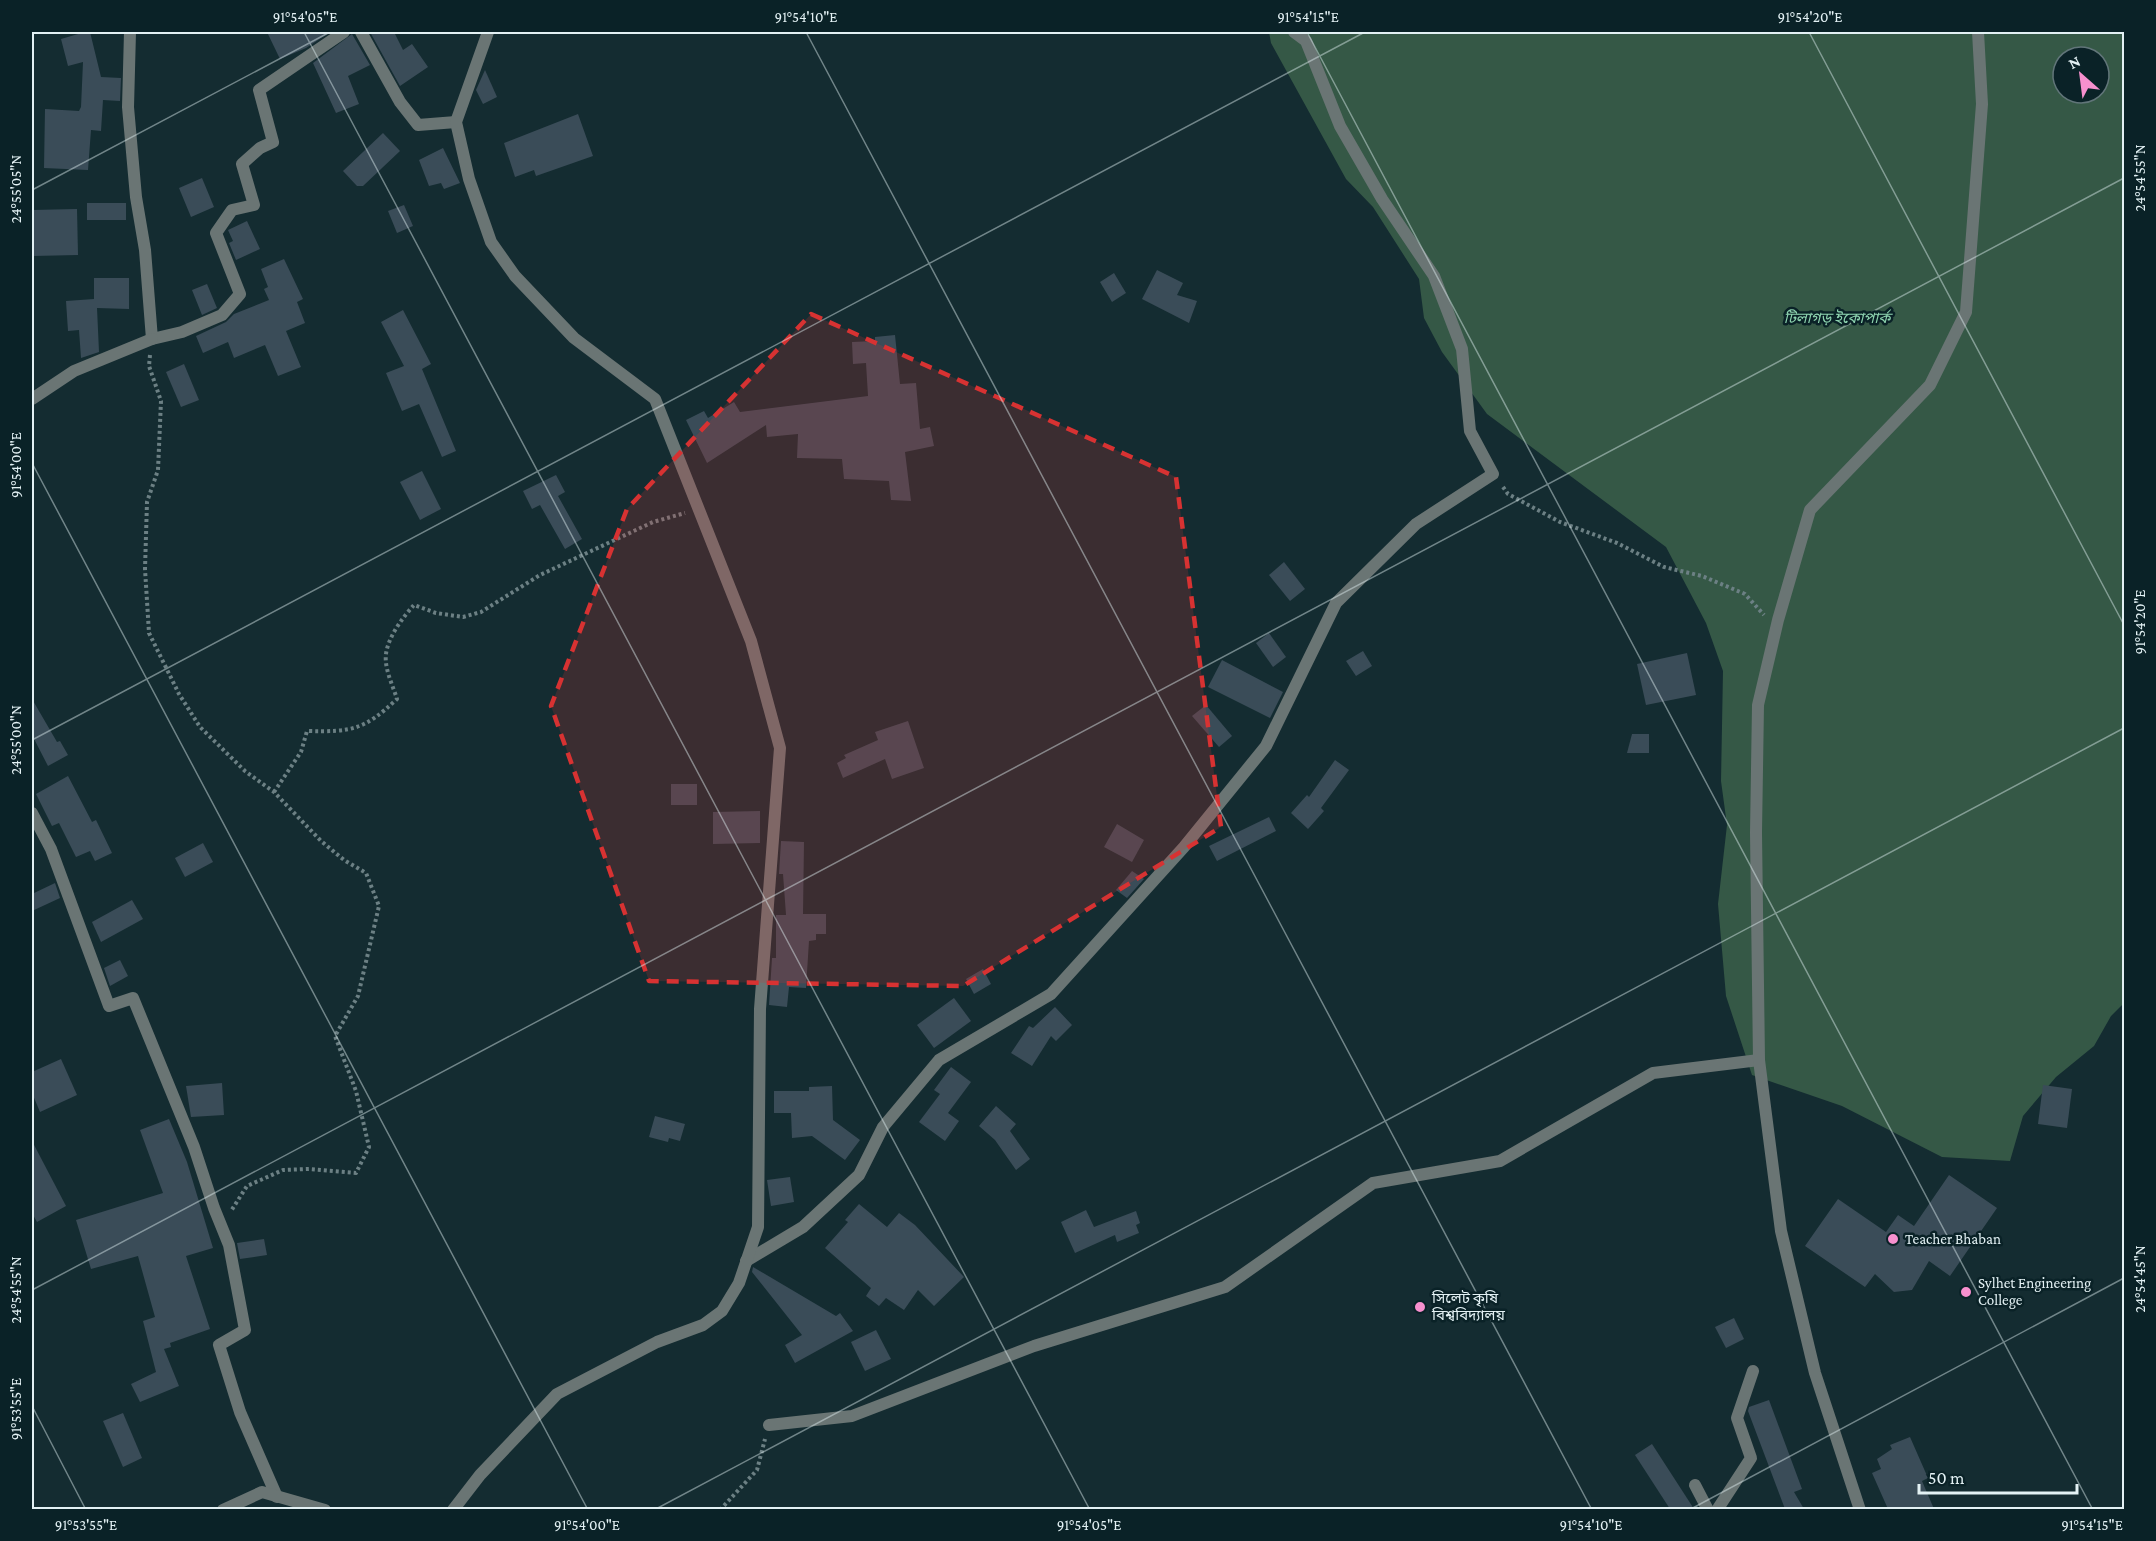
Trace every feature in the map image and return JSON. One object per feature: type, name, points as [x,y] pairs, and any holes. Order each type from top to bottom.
[{"type":"street","points":[[130,32],[128,107],[136,197],[145,250],[152,339]]},
{"type":"street","points":[[32,399],[74,371],[152,339],[182,332],[222,315],[240,294],[216,233],[232,210],[254,205],[242,164],[260,148],[273,142],[260,90],[344,32]]},
{"type":"street","points":[[361,32],[400,102],[418,125],[456,122]]},
{"type":"street","points":[[453,1509],[480,1475],[557,1394],[657,1342],[703,1325],[722,1311],[739,1283],[758,1227],[760,1009],[780,748],[751,641],[655,399],[574,338],[515,276],[491,242],[469,179],[456,122],[488,32]]},
{"type":"street","points":[[746,1261],[802,1227],[859,1174],[882,1127],[939,1060],[1051,994],[1184,847],[1266,746],[1336,603],[1416,524],[1493,474],[1470,431],[1462,349],[1434,276],[1382,199],[1340,126],[1306,41],[1294,32]]},
{"type":"street","points":[[1860,1509],[1815,1373],[1781,1232],[1759,1060],[1755,833],[1758,705],[1776,628],[1810,510],[1930,385],[1966,312],[1982,104],[1978,32]]},
{"type":"street","points":[[33,821],[51,849],[109,1006],[133,998],[194,1147],[229,1245],[245,1330],[219,1345],[240,1412],[277,1497]]},
{"type":"street","points":[[769,1425],[852,1416],[1034,1346],[1225,1287],[1373,1184],[1500,1161],[1653,1073],[1759,1060]]},
{"type":"street","points":[[1717,1509],[1751,1458],[1737,1418],[1753,1371]]},
{"type":"street","points":[[1695,1485],[1708,1509]]},
{"type":"street","points":[[223,1509],[262,1492],[325,1509]]},
{"type":"path","points":[[152,339],[148,366],[161,401],[161,432],[158,470],[147,502],[145,569],[149,633],[179,694],[200,727],[245,771],[274,792],[321,841],[344,860],[366,873],[380,906],[358,996],[335,1036],[356,1091],[369,1147],[356,1173],[309,1169],[283,1170],[246,1186],[225,1221],[229,1245]]},
{"type":"path","points":[[1493,474],[1508,494],[1560,522],[1617,543],[1664,567],[1702,576],[1745,594],[1776,628]]},
{"type":"path","points":[[274,792],[301,752],[308,731],[348,732],[379,717],[397,699],[390,678],[386,654],[401,618],[414,605],[436,614],[463,617],[481,612],[540,575],[654,522],[700,508]]},
{"type":"path","points":[[720,1509],[757,1470],[769,1425]]},
{"type":"highlighted area","points":[[811,314],[1176,477],[1221,827],[963,986],[649,981],[551,706],[627,509]]},
{"type":"green space","name":"টিলাগড় ইকোপার্ক","points":[[1269,32],[2124,32],[2124,1003],[2111,1016],[2094,1046],[2056,1077],[2023,1116],[2010,1161],[1942,1157],[1842,1106],[1752,1075],[1726,996],[1718,904],[1727,825],[1721,781],[1723,671],[1706,623],[1666,547],[1487,414],[1442,352],[1424,318],[1419,279],[1373,207],[1346,179],[1271,43]]},
{"type":"building","points":[[90,32],[101,77],[121,78],[120,101],[103,100],[101,131],[91,130],[88,170],[44,168],[45,109],[79,111],[81,107],[83,62],[68,66],[61,39]]},
{"type":"building","points":[[267,32],[330,32],[306,48],[280,59]]},
{"type":"building","points":[[370,32],[394,32],[403,50],[412,44],[428,67],[400,86]]},
{"type":"building","points":[[352,34],[370,65],[348,76],[359,104],[336,113],[313,63]]},
{"type":"building","points":[[485,70],[497,97],[483,104],[476,90]]},
{"type":"building","points":[[578,114],[593,156],[536,176],[534,170],[515,177],[504,143]]},
{"type":"building","points":[[383,133],[400,151],[363,186],[357,186],[343,171]]},
{"type":"building","points":[[443,148],[460,183],[444,189],[441,183],[429,186],[419,160]]},
{"type":"building","points":[[202,178],[214,207],[191,217],[179,188]]},
{"type":"building","points":[[87,203],[126,203],[126,220],[87,220]]},
{"type":"building","points":[[404,205],[413,226],[397,233],[388,211]]},
{"type":"building","points":[[77,209],[78,255],[33,256],[32,210]]},
{"type":"building","points":[[247,221],[260,249],[236,260],[229,243],[233,241],[228,230]]},
{"type":"building","points":[[284,259],[303,299],[297,302],[305,323],[286,331],[301,367],[278,376],[265,345],[234,358],[228,342],[203,353],[196,336],[226,322],[234,314],[269,300],[264,289],[268,287],[261,269]]},
{"type":"building","points":[[1157,270],[1183,283],[1177,295],[1197,301],[1189,323],[1142,299]]},
{"type":"building","points":[[1114,273],[1126,293],[1112,302],[1100,282]]},
{"type":"building","points":[[94,278],[129,278],[129,309],[97,308],[99,352],[81,358],[79,330],[68,331],[66,301],[94,299]]},
{"type":"building","points":[[207,284],[217,308],[202,315],[192,290]]},
{"type":"building","points":[[403,310],[431,364],[422,369],[456,451],[442,457],[419,404],[402,411],[386,373],[404,366],[381,322]]},
{"type":"building","points":[[895,335],[900,384],[916,383],[920,429],[930,427],[934,446],[905,452],[911,501],[891,500],[889,481],[844,479],[842,459],[797,458],[798,434],[767,437],[766,425],[707,463],[686,420],[704,411],[708,418],[734,402],[740,412],[868,396],[866,363],[853,364],[852,342],[875,341],[875,337]]},
{"type":"building","points":[[184,364],[199,400],[181,407],[166,372]]},
{"type":"building","points":[[422,471],[441,509],[420,520],[400,482]]},
{"type":"building","points":[[556,475],[565,492],[558,496],[582,539],[565,549],[540,505],[532,509],[523,491]]},
{"type":"building","points":[[1284,562],[1305,589],[1290,601],[1269,575]]},
{"type":"building","points":[[1269,633],[1286,657],[1273,667],[1256,643]]},
{"type":"building","points":[[1363,651],[1372,666],[1356,676],[1346,661]]},
{"type":"building","points":[[1687,653],[1696,695],[1646,705],[1637,664]]},
{"type":"building","points":[[1222,660],[1283,692],[1270,718],[1208,687]]},
{"type":"building","points":[[32,699],[57,742],[60,741],[68,755],[48,766],[32,735]]},
{"type":"building","points":[[1206,705],[1232,736],[1219,747],[1192,716]]},
{"type":"building","points":[[908,721],[924,768],[892,779],[885,759],[843,778],[837,763],[846,758],[844,755],[878,740],[875,732]]},
{"type":"building","points":[[1632,734],[1649,734],[1649,753],[1627,753]]},
{"type":"building","points":[[1335,760],[1349,770],[1321,808],[1324,811],[1308,829],[1291,813],[1307,795],[1309,797]]},
{"type":"building","points":[[68,776],[92,822],[96,820],[112,853],[95,861],[90,851],[76,857],[59,823],[52,826],[36,794]]},
{"type":"building","points":[[671,784],[697,784],[697,805],[671,805]]},
{"type":"building","points":[[760,811],[760,843],[713,844],[713,812]]},
{"type":"building","points":[[1269,817],[1276,831],[1217,861],[1209,846]]},
{"type":"building","points":[[1117,824],[1144,840],[1132,862],[1104,847]]},
{"type":"building","points":[[781,841],[804,842],[803,914],[826,914],[826,934],[816,934],[816,940],[809,941],[806,988],[789,987],[787,1007],[769,1005],[772,958],[776,958],[776,915],[786,915],[783,874],[779,874]]},
{"type":"building","points":[[203,843],[213,862],[185,877],[175,858]]},
{"type":"building","points":[[1132,871],[1144,879],[1127,898],[1116,890]]},
{"type":"building","points":[[55,883],[60,898],[32,911],[32,894]]},
{"type":"building","points":[[132,900],[143,919],[101,942],[92,922]]},
{"type":"building","points":[[120,960],[128,976],[110,986],[104,968]]},
{"type":"building","points":[[983,969],[991,984],[974,994],[966,979]]},
{"type":"building","points":[[954,998],[971,1021],[934,1048],[917,1025]]},
{"type":"building","points":[[1055,1007],[1072,1025],[1056,1041],[1051,1036],[1032,1066],[1011,1053],[1029,1026],[1033,1028]]},
{"type":"building","points":[[61,1059],[77,1095],[40,1112],[32,1093],[32,1072]]},
{"type":"building","points":[[951,1067],[971,1082],[948,1113],[959,1121],[945,1141],[919,1122],[940,1094],[934,1090]]},
{"type":"building","points":[[222,1083],[224,1115],[191,1117],[186,1086]]},
{"type":"building","points":[[2043,1085],[2072,1089],[2067,1128],[2038,1124]]},
{"type":"building","points":[[832,1086],[833,1120],[860,1140],[845,1160],[812,1136],[792,1138],[791,1113],[774,1113],[774,1091],[809,1091],[809,1087]]},
{"type":"building","points":[[996,1106],[1016,1124],[1010,1131],[1030,1159],[1016,1170],[995,1140],[979,1126]]},
{"type":"building","points":[[655,1116],[685,1124],[680,1141],[669,1138],[668,1142],[649,1137]]},
{"type":"building","points":[[169,1119],[187,1162],[213,1248],[186,1256],[210,1329],[170,1343],[171,1347],[164,1349],[179,1386],[140,1402],[131,1384],[156,1372],[143,1321],[155,1317],[138,1256],[91,1269],[76,1220],[163,1193],[140,1130]]},
{"type":"building","points":[[32,1141],[66,1206],[37,1222],[32,1213]]},
{"type":"building","name":"Teacher Bhaban","points":[[1949,1175],[1997,1208],[1950,1276],[1929,1261],[1912,1290],[1894,1292],[1875,1274],[1865,1287],[1805,1246],[1838,1199],[1886,1232],[1898,1215],[1914,1226]]},
{"type":"building","points":[[790,1177],[794,1202],[771,1206],[767,1180]]},
{"type":"building","points":[[859,1204],[887,1227],[899,1213],[915,1225],[964,1277],[934,1306],[918,1290],[904,1310],[886,1298],[879,1306],[866,1296],[871,1288],[825,1248],[848,1222],[845,1220]]},
{"type":"building","points":[[1086,1210],[1094,1227],[1136,1211],[1140,1223],[1136,1225],[1139,1233],[1117,1242],[1115,1235],[1075,1253],[1061,1222]]},
{"type":"building","points":[[264,1239],[267,1255],[240,1259],[237,1243]]},
{"type":"building","points":[[753,1267],[836,1316],[840,1313],[853,1331],[795,1363],[785,1345],[802,1335],[752,1272]]},
{"type":"building","points":[[1734,1318],[1744,1339],[1726,1348],[1715,1327]]},
{"type":"building","points":[[876,1330],[891,1359],[865,1371],[851,1342]]},
{"type":"building","points":[[1769,1400],[1802,1489],[1794,1492],[1804,1509],[1785,1509],[1748,1411],[1749,1407]]},
{"type":"building","points":[[123,1413],[142,1458],[123,1467],[103,1421]]},
{"type":"building","points":[[1910,1437],[1928,1478],[1922,1481],[1934,1509],[1888,1509],[1872,1473],[1881,1469],[1877,1459],[1892,1449],[1890,1445]]},
{"type":"building","points":[[1652,1444],[1694,1509],[1670,1509],[1635,1455]]},
{"type":"place","name":"Teacher Bhaban","points":[[1893,1239]]},
{"type":"place","name":"Sylhet Engineering College","points":[[1966,1292]]},
{"type":"place","name":"সিলেট কৃষি বিশ্ববিদ্যালয়","points":[[1420,1307]]}]
